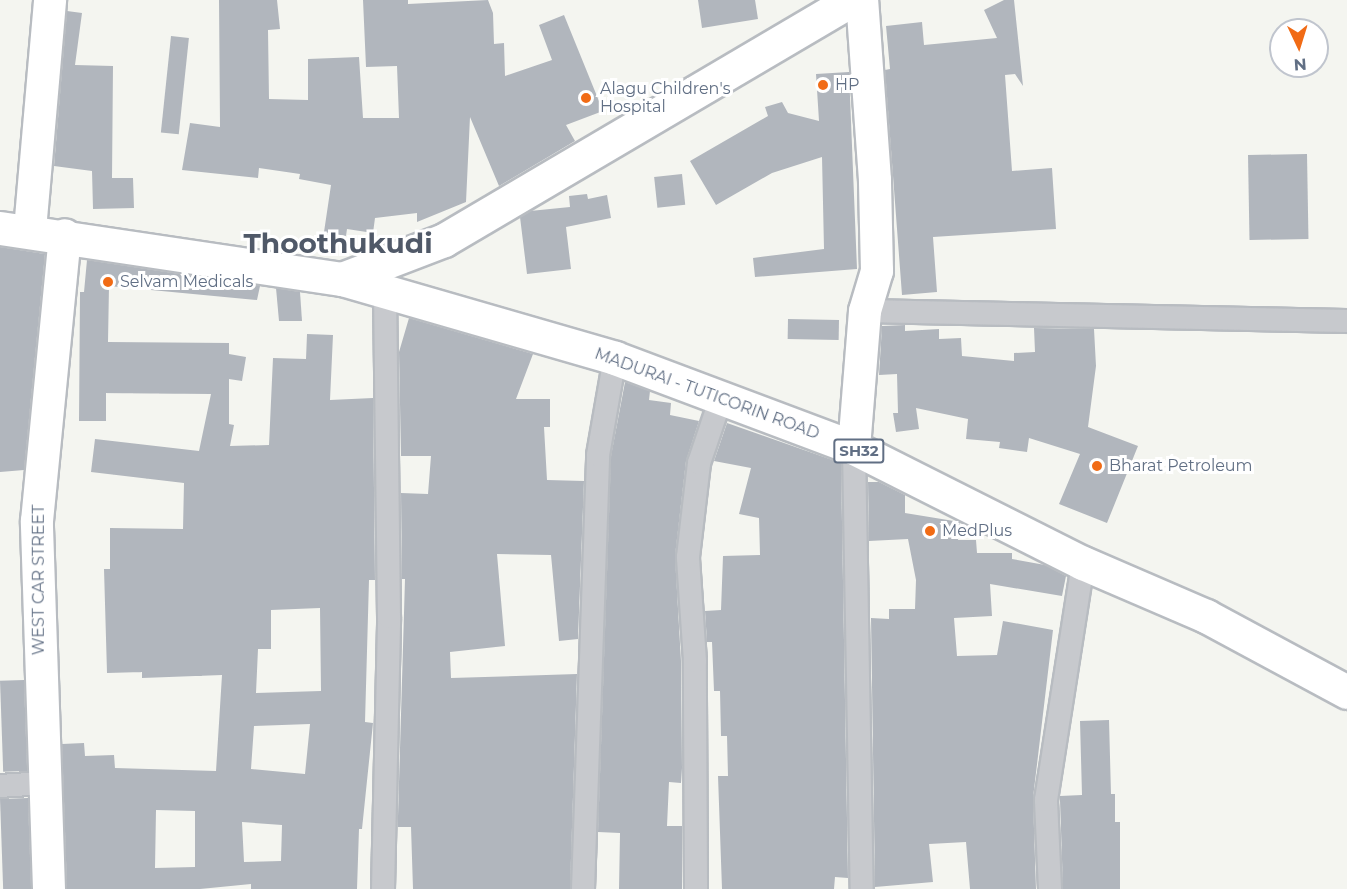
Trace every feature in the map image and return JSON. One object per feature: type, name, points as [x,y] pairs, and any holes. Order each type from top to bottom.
[{"type":"main road","points":[[342,279],[444,240],[851,0]]},
{"type":"main road","name":"MADURAI - TUTICORIN ROAD","points":[[15,229],[342,279],[615,358],[854,448],[1083,563],[1206,616],[1347,692]]},
{"type":"street","points":[[15,229],[50,0]]},
{"type":"street","points":[[862,0],[875,180],[877,271],[865,311],[854,448],[862,889]]},
{"type":"street","name":"WEST CAR STREET","points":[[49,889],[43,783],[37,522],[65,235]]},
{"type":"street","points":[[383,889],[389,617],[385,291]]},
{"type":"street","points":[[865,311],[1347,321]]},
{"type":"street","points":[[584,889],[598,455],[615,358]]},
{"type":"street","points":[[696,889],[695,661],[688,557],[699,463],[721,398]]},
{"type":"street","points":[[1050,889],[1046,800],[1083,563]]},
{"type":"street","points":[[0,786],[43,783]]},
{"type":"building","points":[[219,0],[277,0],[280,29],[268,30],[269,99],[308,100],[308,59],[359,57],[363,118],[399,118],[397,66],[366,67],[363,0],[408,0],[408,4],[488,0],[493,13],[494,44],[504,43],[505,76],[552,60],[539,25],[564,15],[603,111],[566,125],[575,141],[499,186],[470,117],[466,202],[417,222],[417,213],[375,218],[373,233],[347,229],[346,236],[324,232],[331,185],[299,179],[300,174],[259,168],[258,178],[182,170],[190,123],[220,127]]},
{"type":"building","points":[[698,0],[755,0],[758,19],[702,28]]},
{"type":"building","points":[[1004,0],[1014,0],[1023,86],[1015,74],[1005,75],[1012,171],[1052,168],[1056,229],[933,237],[937,292],[902,295],[885,70],[890,69],[886,26],[922,22],[924,45],[997,38],[984,10]]},
{"type":"building","points":[[67,11],[82,13],[75,65],[113,66],[112,178],[133,178],[134,208],[93,209],[92,171],[54,166]]},
{"type":"building","points":[[171,36],[189,38],[179,134],[161,132]]},
{"type":"building","points":[[849,72],[857,269],[755,277],[753,258],[824,249],[822,157],[772,173],[716,205],[690,161],[768,116],[765,107],[782,102],[788,113],[819,121],[816,74]]},
{"type":"building","points":[[1307,154],[1308,239],[1249,240],[1248,155]]},
{"type":"building","points":[[682,174],[685,205],[657,208],[654,177]]},
{"type":"building","points":[[587,194],[588,199],[607,195],[611,218],[566,227],[571,269],[527,274],[520,217],[530,211],[570,207],[569,196]]},
{"type":"building","points":[[0,247],[45,254],[24,470],[0,472]]},
{"type":"building","points":[[87,260],[260,286],[257,300],[109,286],[108,342],[229,343],[229,354],[246,357],[242,381],[229,379],[229,424],[234,425],[230,446],[269,445],[273,358],[306,359],[307,334],[333,335],[330,400],[373,398],[375,580],[369,580],[365,722],[373,723],[362,829],[359,829],[357,889],[251,889],[251,884],[200,889],[67,889],[62,744],[84,743],[85,756],[114,755],[115,768],[216,771],[222,675],[142,678],[142,672],[107,673],[104,569],[110,569],[110,528],[183,529],[184,483],[91,472],[95,439],[199,451],[211,394],[106,393],[106,421],[79,421],[80,292],[84,292]],"holes":[[[320,608],[321,691],[256,693],[258,649],[271,649],[271,610]],[[310,724],[305,774],[251,769],[254,726]],[[156,810],[195,811],[195,867],[155,868]],[[242,822],[282,825],[281,861],[244,862]]]},
{"type":"building","points":[[276,288],[300,292],[302,321],[279,321]]},
{"type":"building","points":[[409,318],[533,354],[516,399],[550,399],[550,427],[544,427],[547,480],[584,481],[578,639],[559,641],[551,555],[497,554],[505,646],[450,652],[451,678],[577,674],[570,889],[413,889],[411,827],[398,827],[405,579],[402,579],[401,493],[428,494],[431,456],[401,456],[399,352]]},
{"type":"building","points":[[788,319],[839,320],[839,340],[788,339]]},
{"type":"building","points":[[905,325],[905,331],[939,329],[939,339],[961,338],[962,356],[1014,361],[1014,353],[1035,352],[1034,328],[1094,329],[1096,366],[1088,427],[1138,446],[1107,523],[1059,504],[1080,454],[1029,438],[1027,452],[999,448],[1000,442],[966,439],[968,419],[916,408],[919,429],[896,432],[893,413],[898,413],[897,374],[879,375],[882,326]]},
{"type":"building","points":[[625,382],[650,391],[649,400],[671,403],[670,415],[699,421],[686,461],[675,556],[681,661],[682,768],[681,783],[669,782],[667,826],[682,826],[682,889],[619,889],[620,833],[598,832],[611,456]]},
{"type":"building","points":[[727,423],[841,463],[848,878],[835,877],[834,889],[722,889],[718,776],[728,776],[727,736],[721,736],[720,691],[714,691],[712,642],[707,642],[705,611],[721,610],[723,556],[760,555],[759,518],[739,514],[751,468],[714,461]]},
{"type":"building","points":[[868,482],[879,482],[905,495],[905,513],[960,522],[958,540],[976,540],[977,553],[1012,553],[1012,559],[1045,565],[1066,576],[1062,596],[990,584],[992,616],[954,618],[957,656],[997,655],[1003,621],[1053,630],[1033,798],[1036,889],[970,889],[966,842],[929,844],[933,882],[875,887],[871,618],[889,619],[889,609],[915,609],[916,580],[908,539],[869,541]]},
{"type":"building","points":[[24,680],[27,771],[3,772],[0,681]]},
{"type":"building","points":[[1109,720],[1111,794],[1115,794],[1115,822],[1120,822],[1120,889],[1063,889],[1060,796],[1082,795],[1080,721]]},
{"type":"building","points":[[28,798],[31,889],[3,889],[0,799]]},
{"type":"place","name":"HP","points":[[823,85]]},
{"type":"place","name":"Alagu Children's Hospital","points":[[586,98]]},
{"type":"place","name":"Selvam Medicals","points":[[108,282]]},
{"type":"place","name":"Bharat Petroleum","points":[[1097,466]]},
{"type":"place","name":"MedPlus","points":[[930,531]]},
{"type":"district","name":"Thoothukudi","points":[[338,243]]}]
